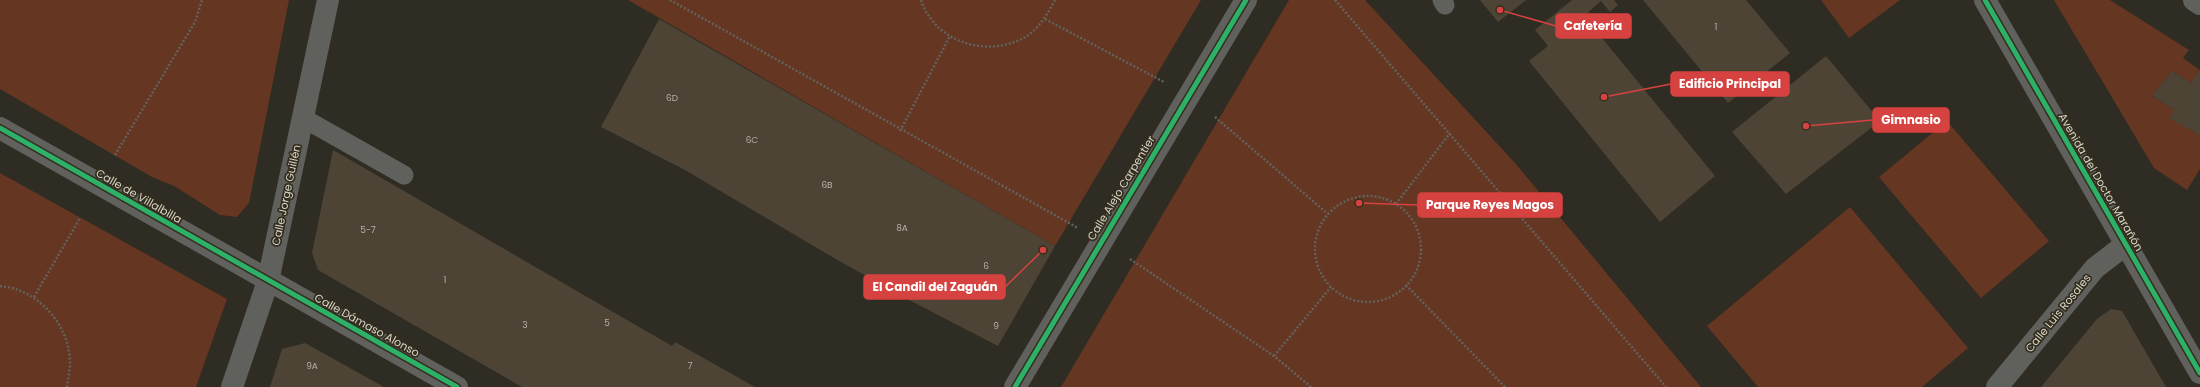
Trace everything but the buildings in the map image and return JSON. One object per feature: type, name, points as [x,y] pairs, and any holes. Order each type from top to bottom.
[{"type":"street","name":"Calle Jorge Guillén","points":[[232,387],[268,281],[328,0]]},
{"type":"street","name":"Calle Alejo Carpentier","points":[[1015,387],[1246,0]]},
{"type":"street","name":"Avenida del Doctor Marañón","points":[[1985,0],[2125,246],[2200,373]]},
{"type":"street","points":[[2194,0],[2200,4]]},
{"type":"street","name":"Calle de Villalbilla","points":[[0,128],[268,281]]},
{"type":"street","name":"Calle Luis Rosales","points":[[1997,387],[2095,268],[2125,246]]},
{"type":"street","name":"Calle Dámaso Alonso","points":[[268,281],[457,387]]},
{"type":"lane","points":[[303,118],[404,175]]},
{"type":"path","points":[[115,155],[195,22],[202,0]]},
{"type":"path","points":[[670,0],[1078,229]]},
{"type":"path","points":[[920,0],[924,9],[938,28],[958,41],[982,47],[1006,45],[1027,35],[1045,19],[1055,0]]},
{"type":"path","points":[[1335,0],[1666,387]]},
{"type":"path","points":[[1045,19],[1164,82]]},
{"type":"path","points":[[900,130],[950,36]]},
{"type":"path","points":[[1215,117],[1328,214]]},
{"type":"path","points":[[1396,204],[1450,133]]},
{"type":"path","points":[[1362,196],[1380,197],[1396,204],[1413,220],[1418,230],[1421,247],[1419,264],[1412,279],[1400,292],[1384,300],[1366,302],[1349,298],[1331,287],[1322,276],[1316,260],[1315,242],[1320,225],[1328,214],[1345,200],[1362,196]]},
{"type":"path","points":[[34,297],[80,218]]},
{"type":"path","points":[[1130,259],[1274,356],[1311,387]]},
{"type":"path","points":[[1406,285],[1505,387]]},
{"type":"path","points":[[0,286],[10,287],[34,297],[53,314],[66,337],[70,362],[67,387]]},
{"type":"path","points":[[1274,356],[1331,287]]},
{"type":"shaded area","points":[[0,0],[289,0],[249,203],[237,217],[220,215],[174,186],[152,177],[0,89]]},
{"type":"shaded area","points":[[628,0],[1201,0],[1055,246]]},
{"type":"shaded area","points":[[1289,0],[1365,0],[1515,163],[1701,387],[1061,387]]},
{"type":"shaded area","points":[[1821,0],[1900,0],[1849,38]]},
{"type":"shaded area","points":[[2054,0],[2110,0],[2189,50],[2183,58],[2200,70],[2191,83],[2172,71],[2152,96],[2175,110],[2170,118],[2200,135],[2200,169],[2187,190],[2154,168]]},
{"type":"shaded area","points":[[1947,121],[2049,241],[1981,298],[1879,177]]},
{"type":"shaded area","points":[[0,173],[227,299],[196,387],[0,387]]},
{"type":"shaded area","points":[[1850,207],[1968,348],[1922,387],[1758,387],[1707,326]]},
{"type":"cycle path","points":[[1015,387],[1246,0]]},
{"type":"cycle path","points":[[1985,0],[2200,373]]},
{"type":"cycle path","points":[[0,128],[457,387]]},
{"type":"place","name":"Cafetería","points":[[1500,10]]},
{"type":"place","name":"Edificio Principal","points":[[1604,97]]},
{"type":"place","name":"Gimnasio","points":[[1806,126]]},
{"type":"place","name":"Parque Reyes Magos","points":[[1359,203]]},
{"type":"place","name":"El Candil del Zaguán","points":[[1043,250]]}]
